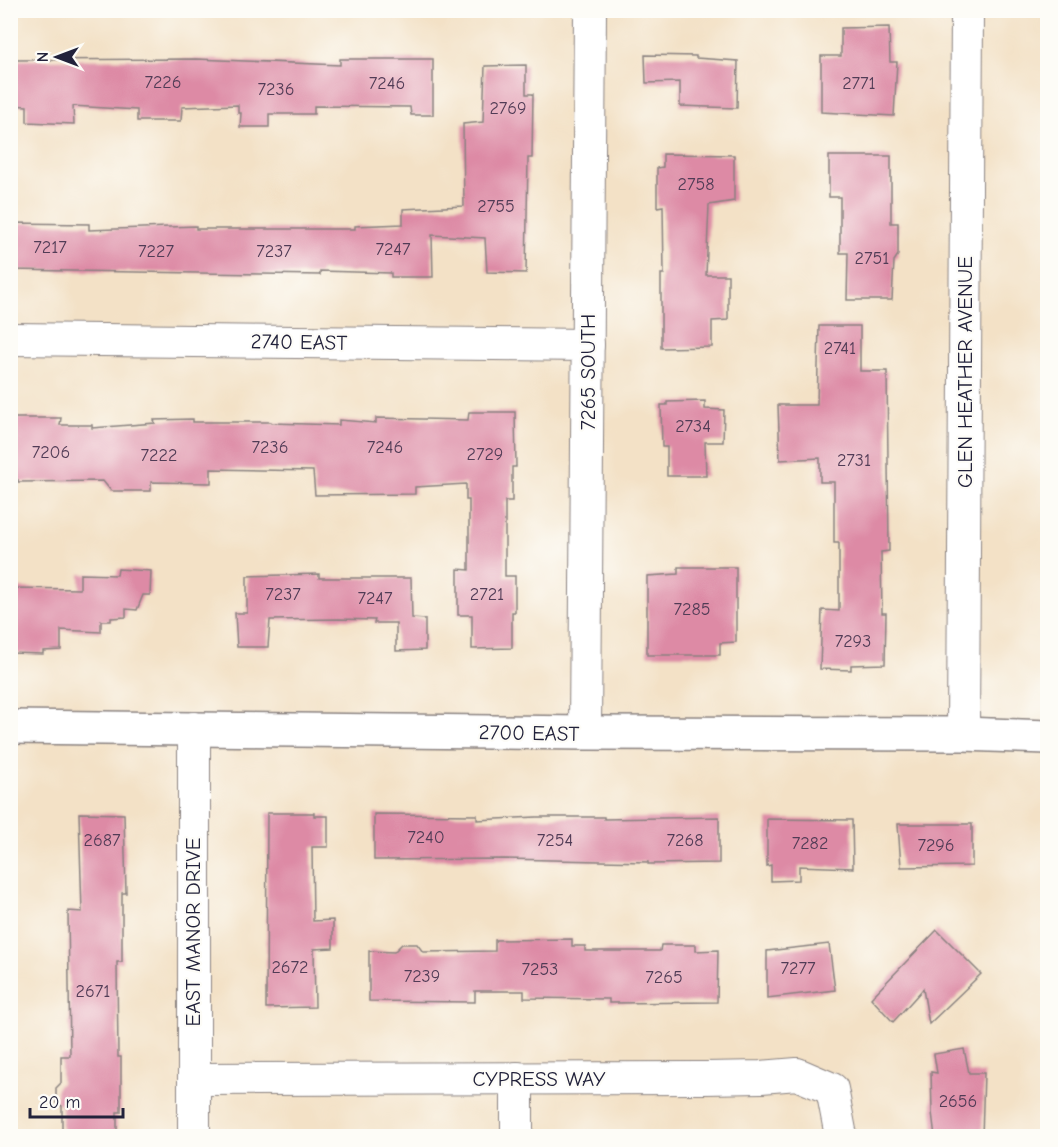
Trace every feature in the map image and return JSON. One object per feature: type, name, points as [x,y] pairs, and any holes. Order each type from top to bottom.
[{"type":"street","name":"7265 SOUTH","points":[[585,734],[590,10]]},
{"type":"street","name":"GLEN HEATHER AVENUE","points":[[963,734],[967,10]]},
{"type":"street","name":"2740 EAST","points":[[10,339],[588,345]]},
{"type":"street","name":"2700 EAST","points":[[10,727],[585,734],[963,734],[1047,737]]},
{"type":"street","name":"EAST MANOR DRIVE","points":[[194,728],[194,1137]]},
{"type":"street","name":"CYPRESS WAY","points":[[194,1079],[761,1077],[797,1074],[832,1089],[841,1137]]},
{"type":"street","points":[[517,1078],[517,1137]]},
{"type":"building","points":[[889,27],[890,62],[897,62],[894,116],[821,112],[821,56],[841,56],[841,28]]},
{"type":"building","points":[[645,55],[696,56],[696,58],[738,61],[737,108],[680,106],[680,82],[646,83]]},
{"type":"building","points":[[196,59],[340,65],[340,59],[433,59],[433,115],[411,115],[410,107],[314,106],[314,114],[269,114],[269,127],[240,127],[241,113],[238,113],[238,105],[182,107],[181,121],[137,121],[137,110],[73,106],[74,124],[27,122],[27,106],[10,105],[10,60]]},
{"type":"building","points":[[526,65],[526,94],[533,94],[532,158],[528,158],[526,273],[487,272],[485,238],[432,235],[433,277],[391,277],[391,273],[320,271],[320,275],[10,270],[10,223],[89,224],[89,230],[196,226],[196,229],[355,229],[355,226],[403,224],[403,209],[464,206],[463,124],[483,122],[485,66]]},
{"type":"building","points":[[663,154],[734,155],[734,201],[709,205],[706,275],[728,275],[728,320],[712,321],[712,347],[661,348],[661,274],[664,274],[663,206],[657,207],[657,168],[663,167]]},
{"type":"building","points":[[829,156],[891,156],[891,223],[898,223],[898,255],[894,261],[892,300],[847,300],[848,253],[840,253],[840,197],[829,197]]},
{"type":"building","points":[[819,326],[860,326],[860,371],[887,371],[889,551],[881,552],[882,613],[886,613],[885,664],[851,665],[851,670],[820,669],[822,610],[839,611],[839,543],[834,543],[834,482],[820,482],[820,458],[780,460],[778,405],[817,405]]},
{"type":"building","points":[[705,401],[705,409],[724,410],[723,442],[705,442],[706,476],[667,476],[667,447],[662,447],[661,405],[667,405],[667,402]]},
{"type":"building","points":[[469,412],[515,412],[516,467],[512,467],[512,501],[505,501],[505,576],[515,576],[512,648],[472,649],[472,615],[458,615],[458,569],[469,570],[469,500],[466,500],[466,484],[415,487],[415,494],[315,495],[313,471],[211,469],[211,483],[151,482],[151,491],[111,491],[103,481],[18,482],[18,480],[10,480],[10,418],[61,418],[60,425],[92,425],[92,428],[155,423],[154,420],[193,419],[193,422],[339,425],[339,420],[376,423],[376,418],[468,420]]},
{"type":"building","points":[[678,567],[736,567],[736,642],[720,643],[720,655],[647,655],[647,576],[678,574]]},
{"type":"building","points":[[118,569],[151,571],[150,595],[143,595],[137,610],[126,609],[126,617],[101,621],[101,632],[61,630],[61,650],[43,651],[43,654],[10,653],[10,588],[80,589],[80,574],[117,575]]},
{"type":"building","points":[[319,574],[319,578],[411,578],[412,618],[425,619],[425,650],[396,651],[396,623],[339,619],[270,620],[268,647],[237,647],[235,613],[247,613],[247,576]]},
{"type":"building","points":[[79,813],[124,814],[126,893],[122,893],[122,962],[117,962],[121,1112],[117,1112],[117,1137],[62,1137],[62,1106],[56,1103],[56,1088],[61,1083],[61,1056],[70,1056],[68,911],[82,912]]},
{"type":"building","points":[[267,813],[314,813],[314,816],[328,816],[328,847],[312,847],[313,921],[333,920],[333,948],[314,949],[315,1007],[266,1008]]},
{"type":"building","points":[[374,814],[477,815],[477,820],[536,817],[604,817],[604,819],[719,817],[719,863],[648,864],[648,862],[504,859],[374,860]]},
{"type":"building","points":[[767,819],[852,820],[853,868],[799,866],[799,880],[771,881],[771,865],[767,866]]},
{"type":"building","points":[[898,824],[972,824],[972,866],[901,867]]},
{"type":"building","points":[[937,930],[981,974],[929,1024],[923,989],[893,1022],[871,998]]},
{"type":"building","points":[[572,939],[572,946],[585,946],[585,951],[660,951],[661,945],[696,945],[696,951],[718,950],[717,1002],[609,1003],[609,999],[524,998],[524,991],[475,991],[475,1002],[369,1001],[369,951],[394,952],[402,944],[417,944],[423,952],[495,951],[495,940]]},
{"type":"building","points":[[829,944],[835,990],[767,998],[767,951]]},
{"type":"building","points":[[964,1049],[969,1073],[984,1073],[982,1137],[935,1137],[931,1072],[937,1073],[934,1054]]}]
